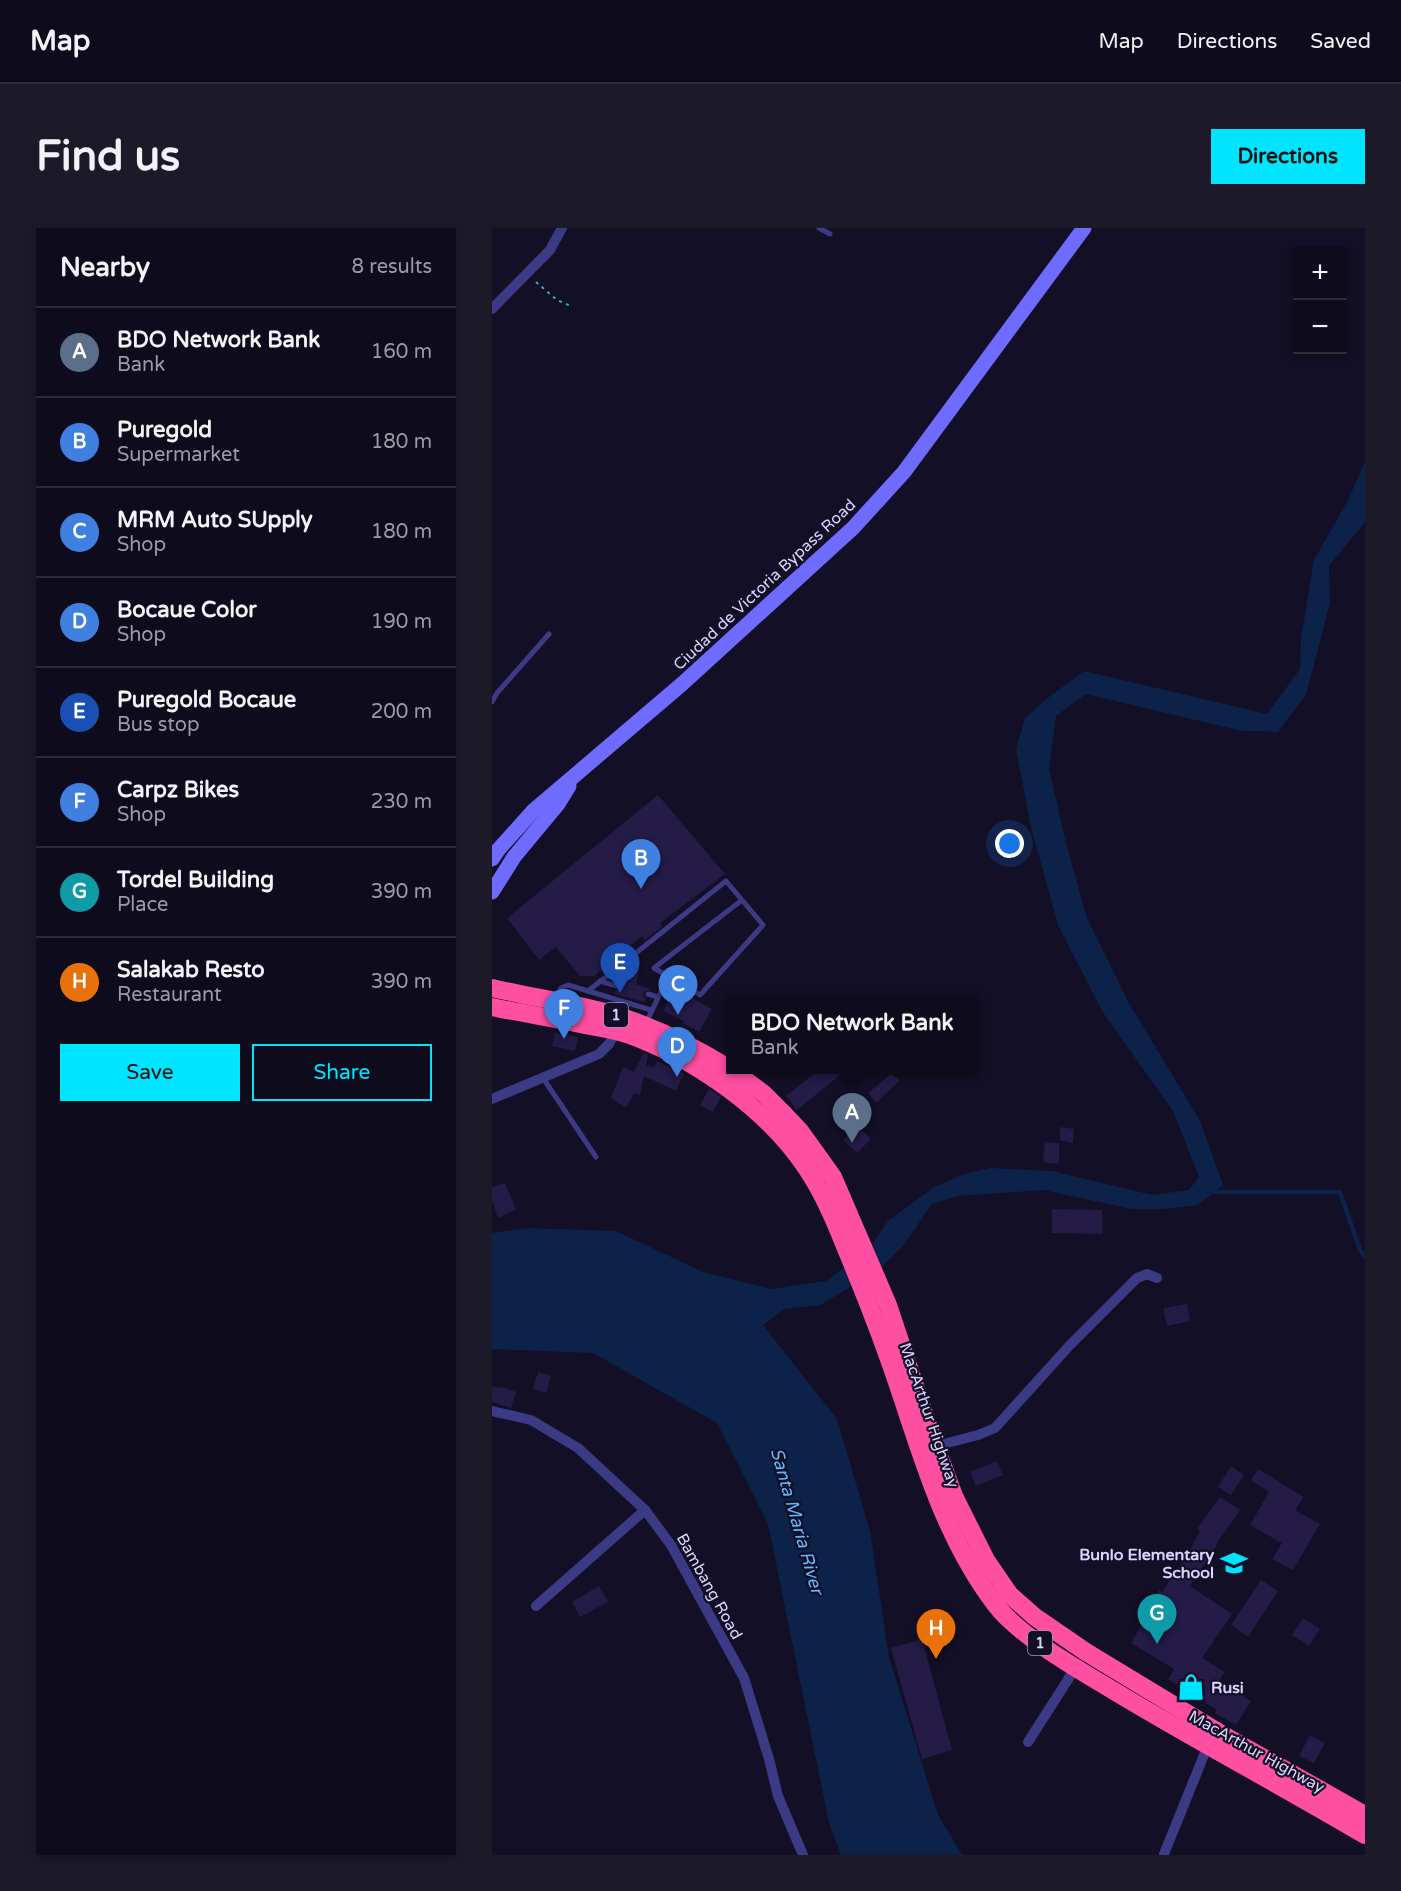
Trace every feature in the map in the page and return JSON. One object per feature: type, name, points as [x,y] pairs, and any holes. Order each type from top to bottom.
[{"type":"highway","name":"MacArthur Highway","points":[[493,987],[553,1010],[619,1024],[646,1025],[703,1052],[726,1066]]},
{"type":"highway","name":"MacArthur Highway","points":[[492,1007],[553,1010]]},
{"type":"highway","name":"MacArthur Highway","points":[[646,1025],[754,1109],[782,1136],[842,1216]]},
{"type":"highway","name":"MacArthur Highway","points":[[738,1074],[764,1094],[800,1131],[833,1177],[842,1216],[880,1309],[927,1449],[948,1522],[979,1581],[998,1608],[1022,1630],[1075,1668],[1213,1740],[1365,1815]]},
{"type":"highway","name":"MacArthur Highway","points":[[927,1449],[986,1560],[1010,1595],[1035,1617],[1213,1740],[1365,1835]]},
{"type":"main road","name":"Ciudad de Victoria Bypass Road","points":[[492,860],[498,850],[533,811],[682,684],[853,528],[904,471],[1084,228]]},
{"type":"main road","name":"Ciudad de Victoria Bypass Road","points":[[492,892],[514,857],[558,804],[577,774]]},
{"type":"street","points":[[492,309],[550,250],[562,228]]},
{"type":"street","points":[[492,1099],[599,1054],[604,1050],[619,1024]]},
{"type":"street","points":[[927,1449],[995,1428],[1070,1345],[1137,1278],[1147,1274],[1157,1278]]},
{"type":"street","name":"Bambang Road","points":[[492,1411],[531,1420],[578,1448],[645,1510],[671,1545],[744,1678],[778,1796],[803,1855]]},
{"type":"street","points":[[536,1606],[645,1510]]},
{"type":"street","points":[[1028,1742],[1086,1652]]},
{"type":"street","points":[[1164,1854],[1213,1740]]},
{"type":"lane","points":[[819,228],[830,234]]},
{"type":"lane","points":[[492,702],[497,693],[549,634]]},
{"type":"lane","points":[[631,957],[726,880],[763,925],[700,995],[654,968],[742,900]]},
{"type":"lane","points":[[588,991],[621,965]]},
{"type":"lane","points":[[553,1010],[561,988],[568,985],[588,991],[646,1025],[668,977]]},
{"type":"lane","points":[[600,981],[617,986]]},
{"type":"lane","points":[[648,994],[658,996]]},
{"type":"lane","points":[[542,1077],[596,1157]]},
{"type":"path","points":[[526,275],[557,300],[571,306]]},
{"type":"water","name":"Santa Maria River","points":[[1365,461],[1365,522],[1329,566],[1330,603],[1306,695],[1278,732],[1242,731],[1086,694],[1056,716],[1049,769],[1067,847],[1087,918],[1129,1003],[1200,1121],[1223,1185],[1198,1205],[1165,1209],[1131,1209],[1044,1190],[958,1196],[932,1204],[903,1246],[876,1272],[820,1305],[784,1309],[763,1325],[837,1419],[870,1531],[889,1657],[938,1815],[962,1855],[841,1855],[829,1823],[768,1524],[717,1423],[593,1353],[492,1349],[492,1233],[527,1228],[616,1231],[703,1272],[771,1289],[826,1281],[868,1250],[888,1221],[934,1187],[964,1174],[990,1168],[1052,1171],[1152,1195],[1189,1190],[1199,1177],[1173,1111],[1102,1011],[1058,925],[1031,827],[1016,749],[1025,718],[1084,671],[1267,714],[1300,669],[1301,639],[1314,560],[1349,498]]},
{"type":"building","points":[[658,795],[725,874],[660,923],[662,926],[645,940],[642,936],[594,976],[580,976],[556,947],[539,960],[507,918]]},
{"type":"building","points":[[626,958],[634,961],[640,969],[636,984],[650,989],[644,992],[645,1002],[614,994],[621,988],[622,984],[618,981],[626,966]]},
{"type":"building","points":[[674,988],[712,1009],[699,1032],[664,1011]]},
{"type":"building","points":[[555,1032],[578,1037],[575,1051],[552,1046]]},
{"type":"building","points":[[644,1053],[648,1055],[646,1065],[654,1068],[657,1061],[684,1073],[676,1091],[644,1076],[640,1095],[634,1093],[626,1108],[611,1098],[623,1067],[634,1072]]},
{"type":"building","points":[[814,1074],[841,1074],[797,1110],[786,1096]]},
{"type":"building","points":[[891,1074],[900,1080],[876,1103],[868,1093]]},
{"type":"building","points":[[709,1089],[721,1097],[713,1112],[700,1105]]},
{"type":"building","points":[[857,1126],[871,1139],[857,1153],[843,1140]]},
{"type":"building","points":[[1060,1127],[1074,1129],[1073,1143],[1060,1140]]},
{"type":"building","points":[[1045,1142],[1059,1143],[1059,1164],[1043,1162]]},
{"type":"building","points":[[505,1183],[516,1209],[498,1218],[492,1200],[492,1187]]},
{"type":"building","points":[[1052,1209],[1102,1210],[1103,1234],[1052,1233]]},
{"type":"building","points":[[1187,1304],[1190,1321],[1167,1326],[1163,1308]]},
{"type":"building","points":[[538,1372],[551,1376],[546,1393],[533,1389]]},
{"type":"building","points":[[492,1386],[499,1388],[500,1386],[516,1392],[511,1408],[492,1402]]},
{"type":"building","points":[[997,1461],[1003,1475],[976,1486],[970,1472]]},
{"type":"building","points":[[1231,1466],[1244,1475],[1231,1495],[1218,1487]]},
{"type":"building","points":[[1258,1469],[1304,1497],[1295,1510],[1320,1524],[1293,1570],[1272,1559],[1282,1543],[1250,1525],[1269,1492],[1251,1480]]},
{"type":"building","points":[[1220,1497],[1240,1510],[1219,1540],[1207,1564],[1205,1563],[1190,1586],[1232,1614],[1202,1658],[1225,1672],[1219,1681],[1251,1701],[1236,1725],[1215,1713],[1217,1710],[1168,1679],[1174,1669],[1131,1643],[1159,1590],[1162,1592],[1189,1552],[1200,1531],[1197,1529]]},
{"type":"building","points":[[1261,1580],[1278,1591],[1248,1637],[1231,1625]]},
{"type":"building","points":[[599,1586],[608,1602],[580,1617],[572,1602]]},
{"type":"building","points":[[1303,1618],[1320,1629],[1309,1646],[1292,1635]]},
{"type":"building","points":[[922,1639],[952,1750],[922,1759],[891,1648]]},
{"type":"building","points":[[1310,1735],[1325,1743],[1314,1763],[1299,1756]]},
{"type":"waterway","points":[[1208,1192],[1340,1192],[1360,1250],[1365,1257]]},
{"type":"place","name":"Puregold","points":[[641,889]]},
{"type":"place","name":"Puregold Bocaue","points":[[620,993]]},
{"type":"place","name":"MRM Auto SUpply","points":[[678,1015]]},
{"type":"place","name":"Carpz Bikes","points":[[564,1039]]},
{"type":"place","name":"Bocaue Color","points":[[677,1077]]},
{"type":"place","name":"BDO Network Bank","points":[[852,1143]]},
{"type":"place","name":"Bunlo Elementary School","points":[[1234,1563]]},
{"type":"place","name":"Tordel Building","points":[[1157,1644]]},
{"type":"place","name":"Salakab Resto","points":[[936,1659]]},
{"type":"place","name":"Rusi","points":[[1191,1687]]}]
